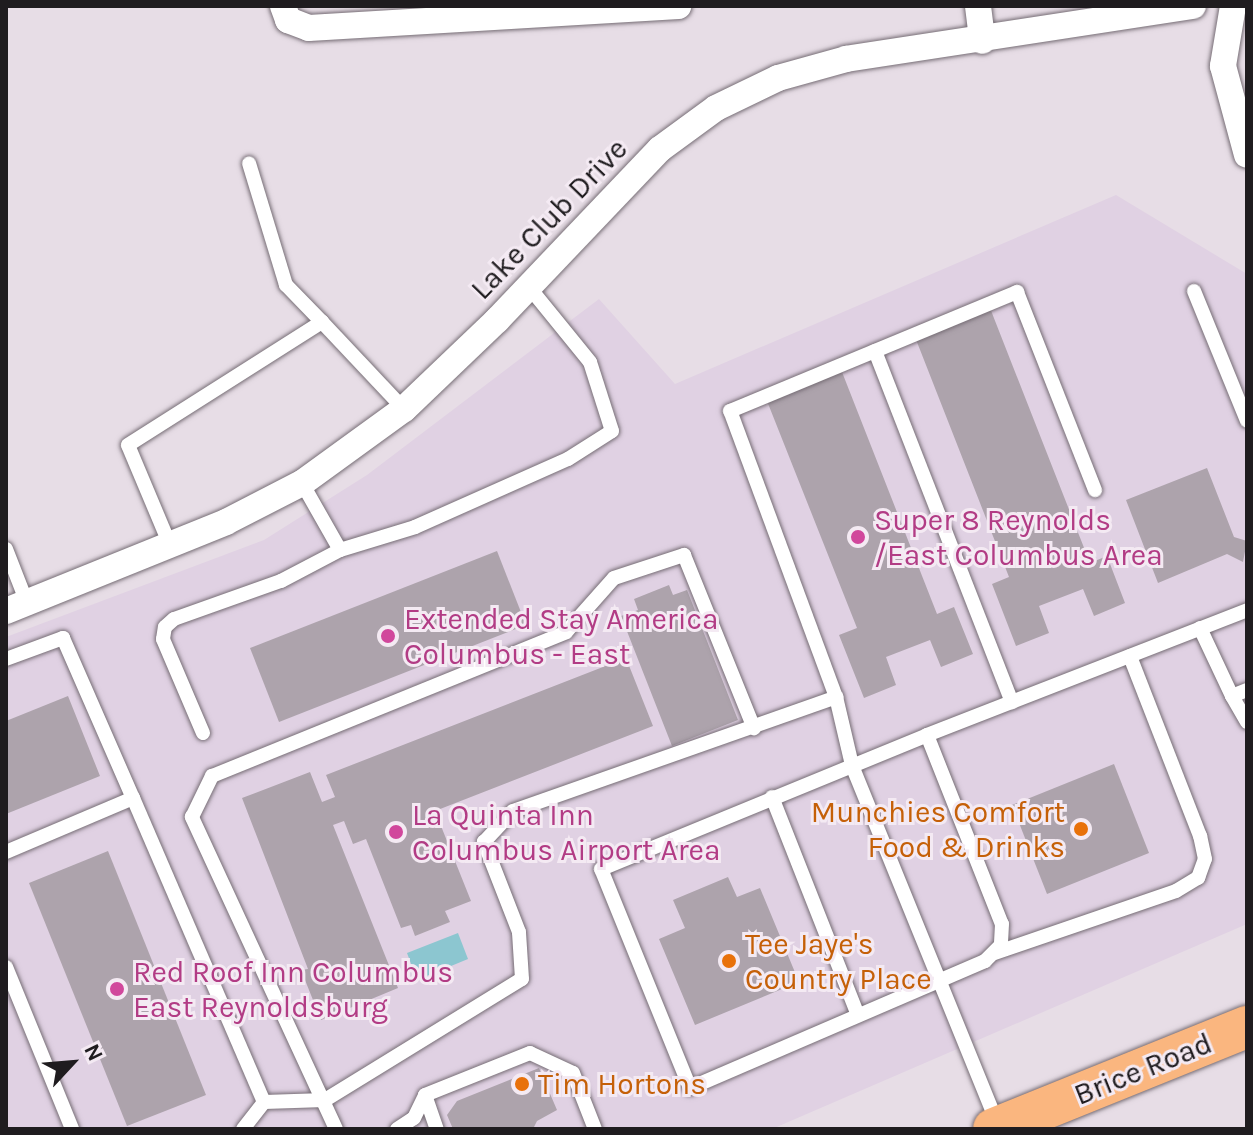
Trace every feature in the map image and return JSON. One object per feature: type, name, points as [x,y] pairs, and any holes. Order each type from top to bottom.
[{"type":"main road","name":"Brice Road","points":[[997,1128],[1247,1027]]},
{"type":"street","points":[[283,6],[288,20],[309,28],[536,10],[678,6]]},
{"type":"street","points":[[978,6],[982,41]]},
{"type":"street","name":"Lake Club Drive","points":[[16,607],[170,545],[302,483],[404,409],[529,287],[660,149],[716,108],[778,78],[846,59],[982,41],[1193,6]]},
{"type":"street","points":[[1233,6],[1223,66],[1247,155]]},
{"type":"street","points":[[1240,6],[1247,14]]},
{"type":"lane","points":[[249,163],[286,285],[404,409]]},
{"type":"lane","points":[[203,733],[163,639],[165,627],[174,619],[281,581],[340,550],[415,527],[568,459],[612,431],[590,362],[529,287]]},
{"type":"lane","points":[[1194,291],[1247,421]]},
{"type":"lane","points":[[997,1128],[936,982],[852,765],[836,697],[730,411],[1017,292],[1095,490]]},
{"type":"lane","points":[[170,545],[128,445],[322,322]]},
{"type":"lane","points":[[875,351],[1012,702]]},
{"type":"lane","points":[[302,483],[340,550]]},
{"type":"lane","points":[[6,549],[16,607]]},
{"type":"lane","points":[[336,1129],[325,1100],[291,1040],[192,817],[212,776],[566,632],[614,578],[684,555],[754,728]]},
{"type":"lane","points":[[1130,656],[1200,836],[1205,859],[1198,878],[1176,891],[991,955],[936,982],[690,1088],[601,869],[772,797],[927,735],[1247,610]]},
{"type":"lane","points":[[1200,628],[1247,722]]},
{"type":"lane","points":[[6,659],[63,638],[264,1102]]},
{"type":"lane","points":[[1232,696],[1247,690]]},
{"type":"lane","points":[[264,1102],[325,1100],[522,979],[519,932],[484,842],[513,811],[836,697]]},
{"type":"lane","points":[[927,735],[1002,924],[1001,945],[991,955]]},
{"type":"lane","points":[[772,797],[858,1015]]},
{"type":"lane","points":[[6,852],[133,798]]},
{"type":"lane","points":[[6,967],[72,1129]]},
{"type":"lane","points":[[397,1129],[414,1118],[425,1095],[530,1053],[573,1073],[595,1129]]},
{"type":"lane","points":[[425,1095],[437,1129]]},
{"type":"lane","points":[[243,1129],[264,1102]]},
{"type":"shaded area","points":[[1116,195],[1247,274],[1247,924],[772,1129],[6,1129],[6,637],[264,540],[367,475],[599,299],[675,384]]},
{"type":"water","points":[[458,933],[468,959],[417,980],[407,953]]},
{"type":"building","points":[[990,308],[1090,563],[1107,556],[1125,603],[1094,616],[1083,589],[1039,606],[1049,633],[1016,646],[992,584],[1009,577],[915,337]]},
{"type":"building","points":[[842,372],[937,614],[954,607],[973,654],[941,667],[930,640],[886,657],[896,685],[864,698],[839,635],[857,628],[767,401]]},
{"type":"building","points":[[1207,468],[1234,537],[1247,541],[1243,562],[1227,554],[1158,583],[1126,500]]},
{"type":"building","name":"Extended Stay America Columbus - East","points":[[497,551],[526,625],[279,722],[250,648]]},
{"type":"building","points":[[669,585],[673,595],[687,590],[738,720],[672,746],[621,616],[638,610],[634,599]]},
{"type":"building","name":"La Quinta Inn Columbus Airport Area","points":[[626,658],[653,726],[435,811],[471,901],[445,911],[450,922],[415,936],[411,925],[401,928],[366,839],[353,844],[344,821],[333,825],[398,988],[321,1020],[301,970],[308,969],[242,798],[310,772],[322,802],[335,797],[326,775]]},
{"type":"building","points":[[68,696],[100,776],[6,814],[6,721]]},
{"type":"building","name":"Munchies Comfort Food & Drinks","points":[[1114,764],[1149,853],[1047,894],[1012,805]]},
{"type":"building","name":"Red Roof Inn Columbus East Reynoldsburg","points":[[108,851],[206,1095],[127,1126],[29,883]]},
{"type":"building","name":"Tee Jaye's Country Place","points":[[728,877],[737,897],[760,888],[799,982],[695,1025],[659,939],[685,928],[673,900]]},
{"type":"building","name":"Tim Hortons","points":[[539,1068],[557,1110],[537,1121],[533,1129],[453,1129],[447,1115],[457,1101]]},
{"type":"place","name":"Super 8 Reynolds /East Columbus Area","points":[[858,537]]},
{"type":"place","name":"Extended Stay America Columbus - East","points":[[388,636]]},
{"type":"place","name":"Munchies Comfort Food & Drinks","points":[[1081,829]]},
{"type":"place","name":"La Quinta Inn Columbus Airport Area","points":[[396,832]]},
{"type":"place","name":"Tee Jaye's Country Place","points":[[729,961]]},
{"type":"place","name":"Red Roof Inn Columbus East Reynoldsburg","points":[[117,989]]},
{"type":"place","name":"Tim Hortons","points":[[522,1084]]}]
